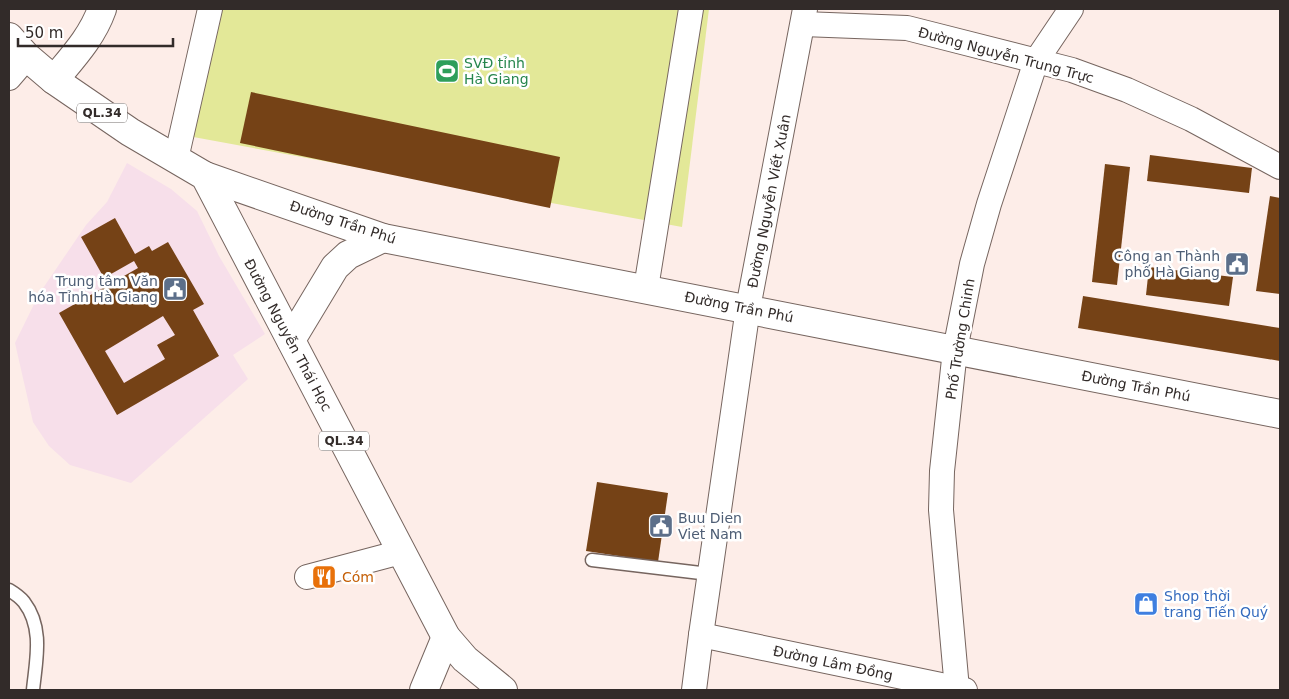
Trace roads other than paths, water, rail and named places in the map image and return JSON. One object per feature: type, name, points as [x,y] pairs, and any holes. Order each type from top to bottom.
[{"type":"main road","points":[[54,80],[87,40],[96,25],[102,9]]},
{"type":"main road","name":"QL.34","points":[[9,37],[54,80],[130,132],[205,176]]},
{"type":"main road","name":"Đường Trần Phú","points":[[205,176],[382,238],[646,288],[1280,414]]},
{"type":"main road","name":"Đường Nguyễn Thái Học","points":[[205,176],[446,637],[465,659],[503,690]]},
{"type":"main road","points":[[291,340],[334,267],[348,255],[382,238]]},
{"type":"main road","points":[[424,690],[446,637]]},
{"type":"street","points":[[176,159],[210,9]]},
{"type":"street","points":[[646,288],[691,9]]},
{"type":"street","name":"Phố Trường Chinh","points":[[961,689],[940,510],[942,471],[955,350],[972,264],[989,204],[1036,61],[1071,9]]},
{"type":"street","name":"Đường Nguyễn Trung Trực","points":[[804,16],[907,28],[1072,70],[1127,90],[1191,118],[1280,167]]},
{"type":"street","name":"Đường Nguyễn Viết Xuân","points":[[694,690],[700,635],[748,308],[804,16]]},
{"type":"street","points":[[9,78],[27,56]]},
{"type":"street","points":[[307,577],[402,552]]},
{"type":"street","name":"Đường Lâm Đồng","points":[[700,635],[961,689]]},
{"type":"lane","points":[[592,560],[709,574]]},
{"type":"lane","points":[[9,590],[24,602],[36,626],[38,638],[33,690]]},
{"type":"place","name":"SVĐ tỉnh Hà Giang","points":[[447,71]]},
{"type":"place","name":"Công an Thành phố Hà Giang","points":[[1237,264]]},
{"type":"place","name":"Trung tâm Văn hóa Tỉnh Hà Giang","points":[[175,289]]},
{"type":"place","name":"Buu Dien Viet Nam","points":[[661,526]]},
{"type":"place","name":"Cóm","points":[[324,577]]},
{"type":"place","name":"Shop thời trang Tiến Quý","points":[[1146,604]]}]
